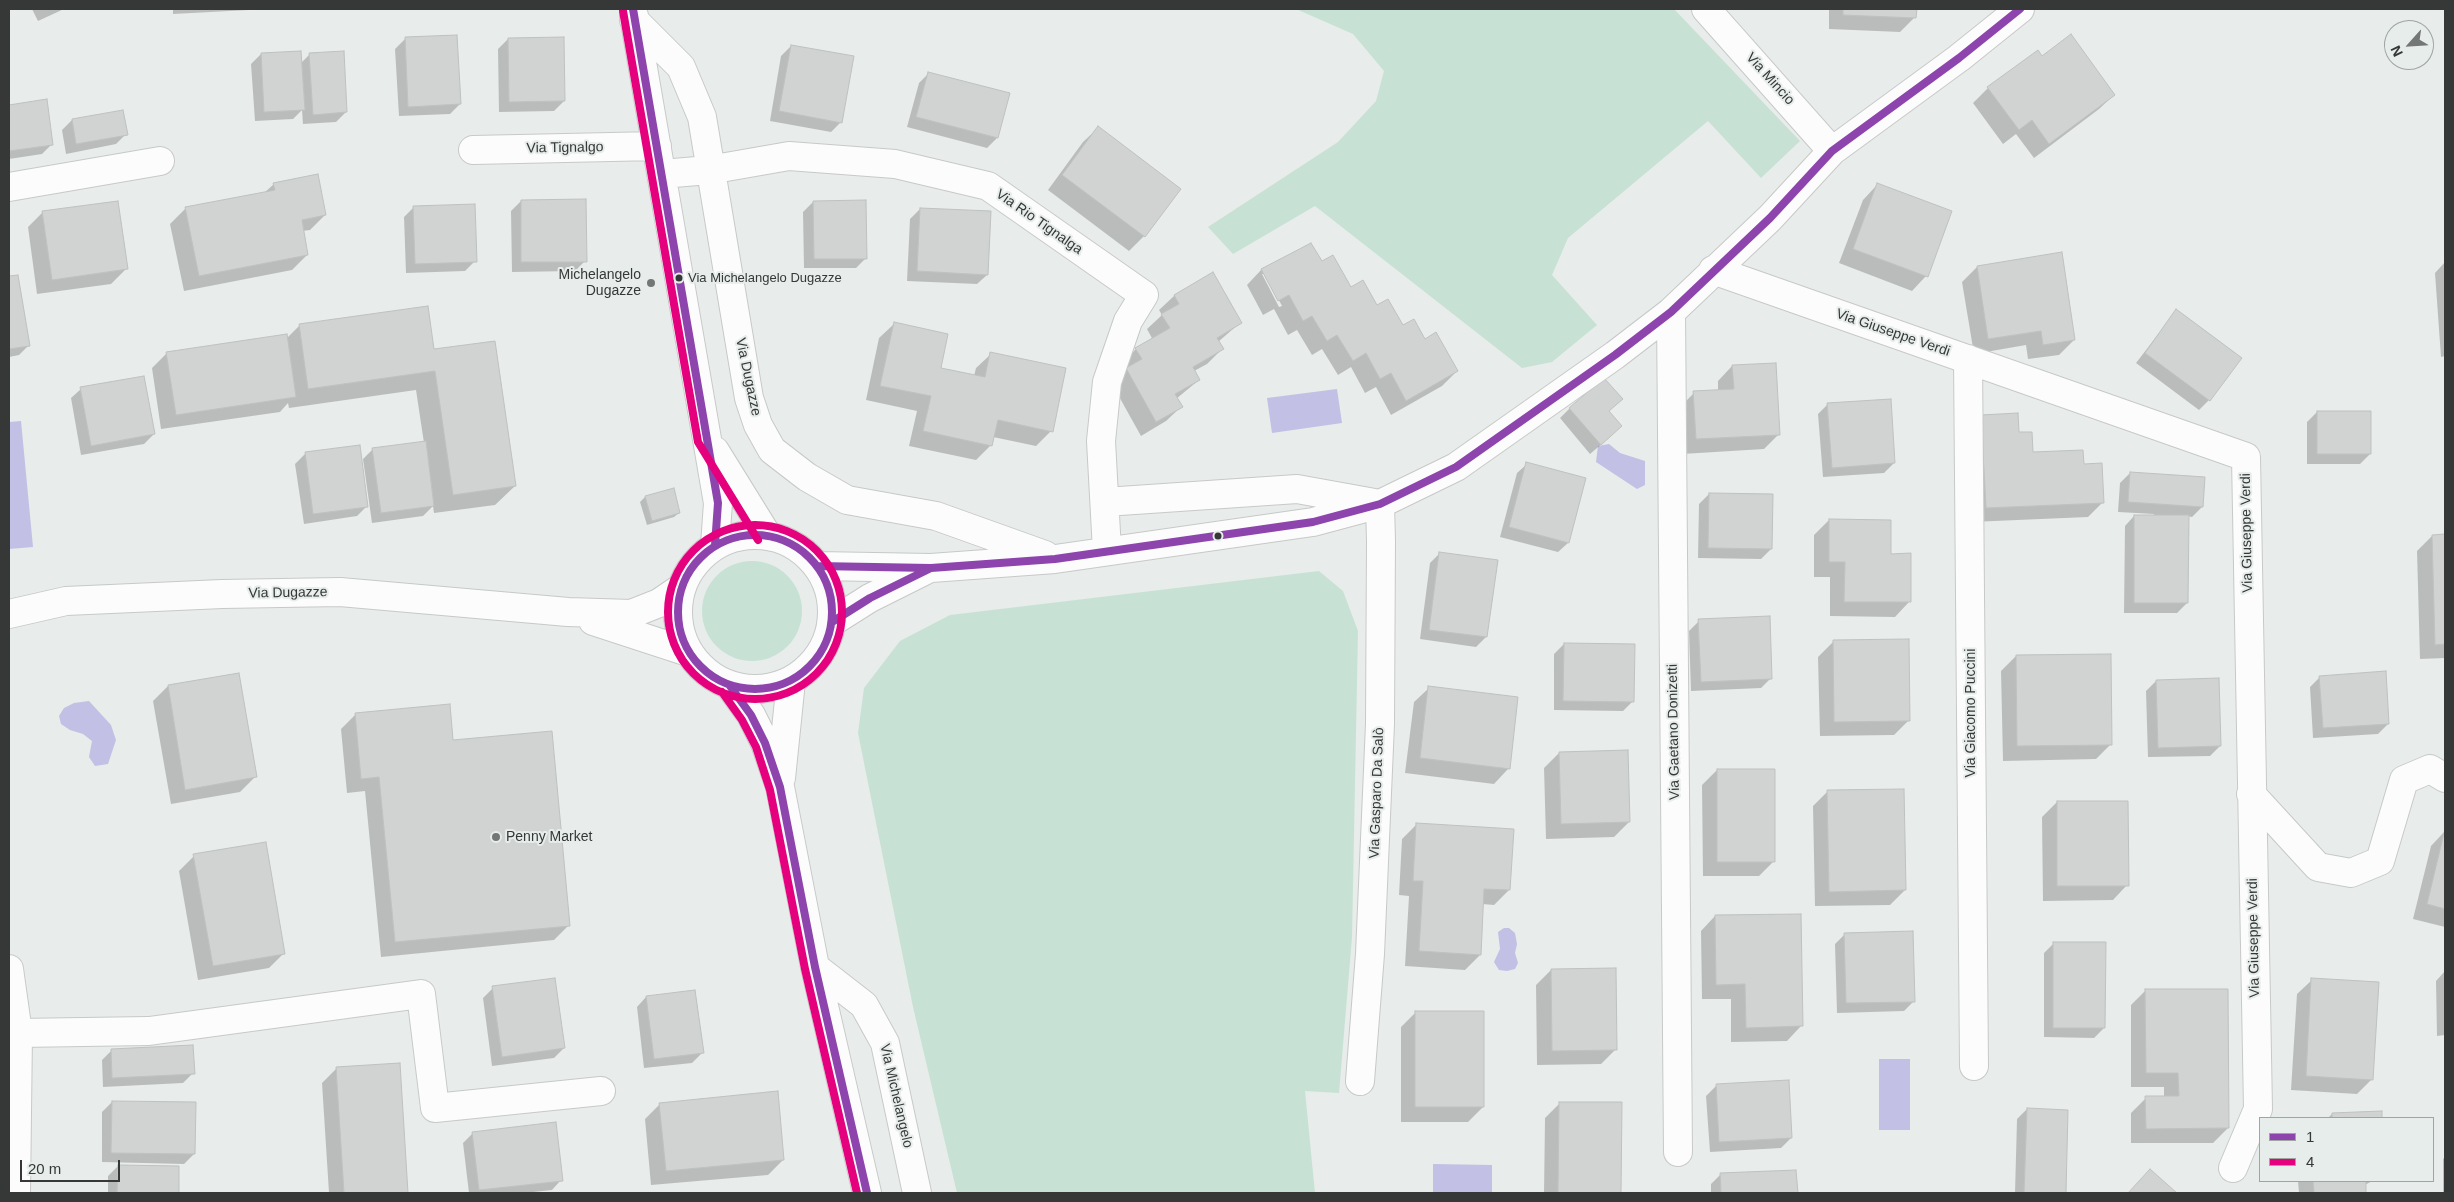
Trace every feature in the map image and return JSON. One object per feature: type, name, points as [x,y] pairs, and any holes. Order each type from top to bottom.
[{"type":"street","name":"Via Mincio","points":[[1706,9],[1832,151]]},
{"type":"street","name":"Via Dugazze","points":[[817,566],[931,568],[1056,558],[1314,522],[1380,504],[1456,467],[1615,356],[1670,312],[1770,218],[1832,151],[1959,58],[2020,9]]},
{"type":"street","name":"Via Dugazze","points":[[634,14],[681,67],[702,117],[750,398],[758,425],[772,450],[807,477],[847,500],[936,516],[1056,558]]},
{"type":"street","points":[[634,14],[718,503],[715,545]]},
{"type":"street","name":"Via Tignalgo","points":[[473,150],[657,146]]},
{"type":"street","name":"Via Rio Tignalga","points":[[662,174],[710,170],[789,156],[895,164],[988,186],[1144,295],[1128,321],[1107,382],[1101,441],[1108,551]]},
{"type":"street","points":[[9,188],[160,161]]},
{"type":"street","name":"Via Giuseppe Verdi","points":[[1714,270],[2246,457],[2250,794],[2258,1109],[2233,1168]]},
{"type":"street","name":"Via Gaetano Donizetti","points":[[1670,312],[1678,1152]]},
{"type":"street","name":"Via Giacomo Puccini","points":[[1968,360],[1974,1066]]},
{"type":"street","points":[[708,439],[767,535]]},
{"type":"street","points":[[1105,502],[1297,489],[1380,504]]},
{"type":"street","name":"Via Gasparo Da Salò","points":[[1360,1081],[1370,954],[1380,724],[1380,504]]},
{"type":"street","points":[[767,535],[786,540],[803,551],[817,566],[827,583],[832,602],[832,622],[825,646],[810,666],[791,681],[772,688],[751,690],[730,686],[714,678],[699,666],[688,652],[680,631],[677,610],[681,588],[688,571],[700,556],[715,545],[740,536],[767,535]]},
{"type":"street","name":"Via Dugazze","points":[[832,622],[870,598],[931,568]]},
{"type":"street","name":"Via Dugazze","points":[[9,614],[66,601],[222,594],[340,592],[568,612],[632,614],[658,603],[681,588]]},
{"type":"street","name":"Via Dugazze","points":[[568,612],[688,652]]},
{"type":"street","points":[[780,787],[791,681]]},
{"type":"street","points":[[730,686],[751,715],[765,744],[780,787],[815,967],[867,1193]]},
{"type":"street","points":[[2250,794],[2318,866],[2352,873],[2380,861],[2404,780],[2430,769],[2445,778]]},
{"type":"street","name":"Via Michelangelo","points":[[815,967],[864,1005],[885,1043],[917,1193]]},
{"type":"street","points":[[9,970],[18,1033],[16,1193]]},
{"type":"street","points":[[18,1033],[149,1031],[421,994],[435,1108],[601,1092]]},
{"type":"green space","points":[[1296,9],[1674,9],[1800,141],[1761,178],[1708,121],[1568,238],[1552,275],[1597,325],[1552,362],[1522,368],[1315,206],[1233,254],[1208,227],[1338,142],[1376,101],[1384,71],[1353,34]]},
{"type":"green space","points":[[752,561],[771,565],[787,576],[798,592],[802,611],[798,630],[787,646],[771,657],[752,661],[733,657],[717,646],[706,630],[702,611],[706,592],[717,576],[733,565]]},
{"type":"green space","points":[[1319,571],[1343,591],[1358,631],[1352,937],[1339,1093],[1305,1091],[1315,1193],[957,1193],[913,1007],[858,733],[864,688],[900,641],[950,615]]},
{"type":"water","points":[[1337,389],[1342,423],[1272,433],[1267,398]]},
{"type":"water","points":[[21,421],[33,547],[9,549],[9,422]]},
{"type":"water","points":[[1609,444],[1620,453],[1645,461],[1645,485],[1637,489],[1596,462],[1598,446]]},
{"type":"water","points":[[89,701],[111,725],[116,740],[108,764],[95,766],[89,757],[92,741],[83,734],[70,730],[61,724],[59,716],[64,708],[74,703]]},
{"type":"water","points":[[1504,928],[1509,928],[1515,933],[1517,944],[1515,953],[1518,963],[1515,969],[1507,971],[1499,970],[1494,962],[1500,949],[1498,932]]},
{"type":"water","points":[[1879,1059],[1910,1059],[1910,1130],[1879,1130]]},
{"type":"water","points":[[1433,1164],[1492,1165],[1492,1193],[1433,1193]]},
{"type":"building","points":[[1843,9],[1917,9],[1916,18],[1843,15]]},
{"type":"building","points":[[2071,34],[2115,95],[2049,144],[2032,120],[2019,130],[1987,87],[2038,50],[2042,56]]},
{"type":"building","points":[[457,35],[461,104],[408,107],[405,37]]},
{"type":"building","points":[[564,37],[565,101],[509,102],[508,38]]},
{"type":"building","points":[[791,45],[854,56],[842,123],[779,111]]},
{"type":"building","points":[[301,51],[305,110],[264,112],[261,53]]},
{"type":"building","points":[[344,51],[347,112],[313,115],[309,53]]},
{"type":"building","points":[[928,72],[1010,93],[998,138],[916,117]]},
{"type":"building","points":[[47,99],[53,145],[9,151],[9,105]]},
{"type":"building","points":[[123,110],[128,135],[76,144],[72,119]]},
{"type":"building","points":[[1098,126],[1181,189],[1145,237],[1062,175]]},
{"type":"building","points":[[318,174],[326,215],[302,220],[308,255],[199,276],[185,207],[275,190],[273,183]]},
{"type":"building","points":[[1877,183],[1952,211],[1928,277],[1853,249]]},
{"type":"building","points":[[586,199],[587,262],[521,262],[521,200]]},
{"type":"building","points":[[866,200],[867,259],[814,259],[813,201]]},
{"type":"building","points":[[118,201],[128,269],[52,280],[42,211]]},
{"type":"building","points":[[475,204],[477,262],[415,264],[413,206]]},
{"type":"building","points":[[920,208],[991,211],[988,275],[917,271]]},
{"type":"building","points":[[1311,243],[1322,261],[1333,255],[1351,287],[1363,280],[1377,305],[1388,299],[1403,325],[1414,319],[1425,339],[1436,332],[1458,371],[1406,401],[1391,373],[1380,379],[1366,353],[1353,361],[1337,335],[1327,341],[1312,316],[1303,321],[1289,295],[1278,301],[1261,269]]},
{"type":"building","points":[[2062,252],[2075,340],[2043,345],[2041,331],[1988,339],[1977,266]]},
{"type":"building","points":[[1213,272],[1242,323],[1217,338],[1224,349],[1193,367],[1200,380],[1175,394],[1183,407],[1156,422],[1126,368],[1142,359],[1135,348],[1170,328],[1161,314],[1179,304],[1174,295]]},
{"type":"building","points":[[18,275],[30,346],[9,349],[9,276]]},
{"type":"building","points":[[428,306],[434,349],[495,341],[516,486],[453,495],[435,371],[308,389],[299,324]]},
{"type":"building","points":[[2176,309],[2242,358],[2210,401],[2145,353]]},
{"type":"building","points":[[894,322],[948,334],[941,368],[985,377],[990,352],[1066,368],[1053,432],[998,420],[992,446],[923,431],[931,396],[880,386]]},
{"type":"building","points":[[287,334],[296,397],[176,415],[166,352]]},
{"type":"building","points":[[1776,363],[1780,435],[1696,439],[1693,391],[1734,389],[1732,365]]},
{"type":"building","points":[[144,376],[155,434],[91,446],[80,387]]},
{"type":"building","points":[[1604,378],[1623,399],[1609,411],[1622,426],[1601,445],[1569,408]]},
{"type":"building","points":[[1891,399],[1895,463],[1832,468],[1827,403]]},
{"type":"building","points":[[2317,411],[2371,411],[2371,454],[2317,454]]},
{"type":"building","points":[[2018,413],[2019,432],[2032,432],[2033,452],[2083,450],[2084,464],[2102,463],[2104,503],[1986,508],[1981,415]]},
{"type":"building","points":[[426,441],[434,506],[381,513],[372,448]]},
{"type":"building","points":[[360,445],[368,507],[313,514],[305,452]]},
{"type":"building","points":[[1526,462],[1586,478],[1569,543],[1509,527]]},
{"type":"building","points":[[2130,472],[2205,477],[2203,507],[2128,502]]},
{"type":"building","points":[[674,488],[680,513],[652,521],[645,496]]},
{"type":"building","points":[[1709,493],[1773,494],[1772,549],[1708,548]]},
{"type":"building","points":[[2134,515],[2189,515],[2188,603],[2134,603]]},
{"type":"building","points":[[1829,519],[1891,520],[1891,554],[1911,553],[1911,602],[1844,602],[1845,562],[1829,562]]},
{"type":"building","points":[[2445,534],[2445,644],[2435,645],[2432,535]]},
{"type":"building","points":[[1439,552],[1498,560],[1487,637],[1429,630]]},
{"type":"building","points":[[1770,616],[1772,679],[1701,682],[1698,619]]},
{"type":"building","points":[[1909,639],[1910,721],[1834,722],[1833,640]]},
{"type":"building","points":[[1564,643],[1635,644],[1634,702],[1563,701]]},
{"type":"building","points":[[2111,654],[2112,745],[2017,746],[2016,655]]},
{"type":"building","points":[[2386,671],[2389,724],[2323,728],[2319,676]]},
{"type":"building","points":[[239,673],[257,777],[185,790],[168,685]]},
{"type":"building","points":[[2219,678],[2221,746],[2158,748],[2156,680]]},
{"type":"building","points":[[1428,686],[1518,697],[1510,769],[1420,758]]},
{"type":"building","points":[[450,704],[453,740],[552,731],[570,926],[395,942],[379,777],[361,779],[355,713]]},
{"type":"building","points":[[1628,750],[1630,822],[1561,824],[1559,752]]},
{"type":"building","points":[[1717,769],[1775,769],[1775,862],[1717,862]]},
{"type":"building","points":[[1904,789],[1906,890],[1829,892],[1827,790]]},
{"type":"building","points":[[2057,801],[2128,801],[2129,886],[2057,886]]},
{"type":"building","points":[[1416,823],[1514,829],[1510,890],[1484,889],[1481,955],[1419,951],[1423,881],[1413,881]]},
{"type":"building","points":[[2445,829],[2445,909],[2427,904]]},
{"type":"building","points":[[266,842],[285,954],[213,966],[193,854]]},
{"type":"building","points":[[1801,914],[1803,1026],[1746,1028],[1745,984],[1716,985],[1715,915]]},
{"type":"building","points":[[1913,931],[1915,1002],[1846,1003],[1844,933]]},
{"type":"building","points":[[2053,942],[2106,942],[2105,1028],[2053,1028]]},
{"type":"building","points":[[1616,968],[1617,1050],[1552,1051],[1551,969]]},
{"type":"building","points":[[555,978],[565,1048],[502,1057],[492,986]]},
{"type":"building","points":[[2311,978],[2379,982],[2373,1080],[2306,1076]]},
{"type":"building","points":[[2145,989],[2228,989],[2229,1128],[2146,1129],[2145,1096],[2179,1096],[2178,1073],[2146,1073]]},
{"type":"building","points":[[695,990],[704,1053],[654,1059],[646,996]]},
{"type":"building","points":[[1415,1011],[1484,1011],[1484,1107],[1415,1107]]},
{"type":"building","points":[[193,1045],[195,1074],[112,1078],[111,1049]]},
{"type":"building","points":[[400,1063],[408,1193],[344,1193],[336,1067]]},
{"type":"building","points":[[1789,1080],[1792,1138],[1719,1142],[1716,1084]]},
{"type":"building","points":[[778,1091],[784,1160],[666,1171],[659,1103]]},
{"type":"building","points":[[112,1101],[196,1102],[195,1154],[111,1153]]},
{"type":"building","points":[[1559,1102],[1622,1102],[1621,1193],[1558,1193]]},
{"type":"building","points":[[2027,1108],[2068,1110],[2066,1193],[2024,1193]]},
{"type":"building","points":[[2382,1111],[2382,1117],[2332,1117],[2332,1113]]},
{"type":"building","points":[[556,1122],[563,1181],[479,1190],[472,1132]]},
{"type":"building","points":[[118,1165],[179,1166],[179,1193],[117,1193]]},
{"type":"building","points":[[2150,1169],[2177,1193],[2128,1193]]},
{"type":"building","points":[[1796,1170],[1798,1193],[1721,1193],[1720,1173]]},
{"type":"building","points":[[2313,1182],[2366,1182],[2366,1193],[2314,1193]]},
{"type":"transit line","name":"1","points":[[633,9],[718,503],[715,545]]},
{"type":"transit line","name":"1","points":[[817,566],[931,568],[1055,559],[1313,522],[1380,504],[1456,467],[1615,355],[1671,312],[1770,218],[1832,151],[1959,58],[2020,9]]},
{"type":"transit line","name":"4","points":[[623,11],[698,442],[758,540]]},
{"type":"transit line","name":"4","points":[[746,525],[764,525],[780,528],[804,539],[823,556],[839,587],[842,612],[841,629],[836,645],[823,668],[811,680],[780,696],[764,699],[746,699],[730,696],[706,685],[687,668],[671,637],[668,621],[668,603],[671,587],[682,563],[699,544],[730,528],[746,525]]},
{"type":"transit line","name":"1","points":[[755,535],[785,540],[810,557],[827,582],[832,612],[827,642],[810,667],[785,684],[755,689],[725,684],[700,667],[683,642],[678,612],[683,582],[700,557],[725,540],[755,535]]},
{"type":"transit line","name":"1","points":[[832,622],[870,598],[929,569]]},
{"type":"transit line","name":"1","points":[[730,686],[751,715],[765,743],[780,787],[815,967],[867,1193]]},
{"type":"transit line","name":"4","points":[[722,692],[742,720],[756,747],[770,790],[805,969],[857,1193]]},
{"type":"place","name":"Via Michelangelo Dugazze","points":[[679,278]]},
{"type":"place","name":"Michelangelo Dugazze","points":[[651,283]]},
{"type":"place","name":"Penny Market","points":[[496,837]]}]
